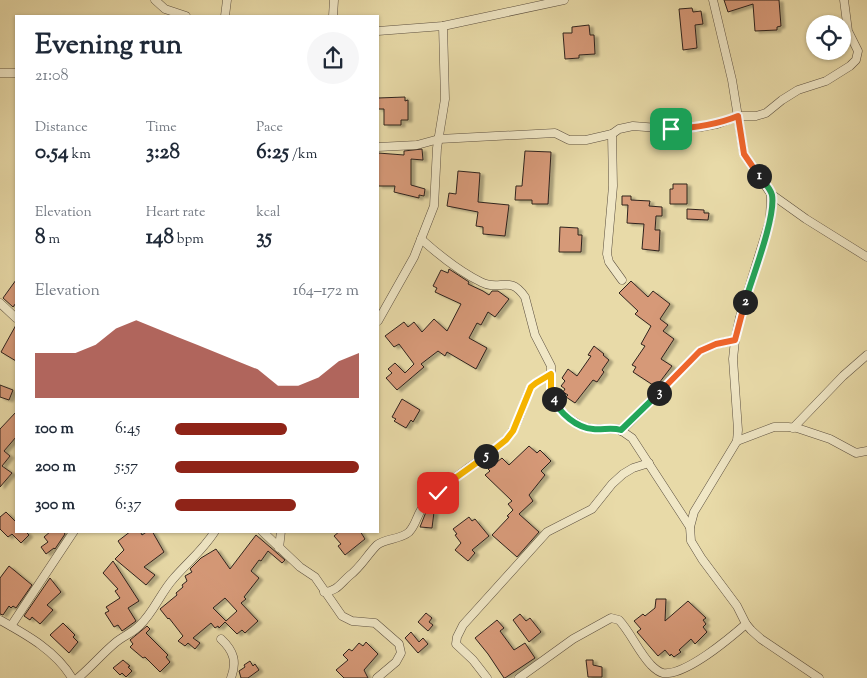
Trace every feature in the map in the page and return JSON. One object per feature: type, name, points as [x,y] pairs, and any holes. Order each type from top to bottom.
[{"type":"street","points":[[155,0],[165,9],[183,15]]},
{"type":"street","points":[[225,15],[227,0]]},
{"type":"street","points":[[333,15],[334,0]]},
{"type":"street","points":[[379,31],[443,26],[564,0]]},
{"type":"street","points":[[713,0],[738,116],[744,154],[772,194],[806,219],[867,257]]},
{"type":"street","points":[[379,148],[417,145],[439,139],[554,133],[572,140],[586,140],[612,134],[619,129],[632,126],[671,129],[701,127],[717,124],[738,116],[766,114],[782,100],[798,90],[826,81],[856,60],[858,51],[848,31],[844,0]]},
{"type":"street","points":[[379,319],[414,257],[434,206],[437,148],[445,99],[443,26]]},
{"type":"street","points":[[0,73],[15,73]]},
{"type":"street","points":[[612,134],[612,186],[607,254],[609,262],[622,280]]},
{"type":"street","points":[[772,194],[770,220],[735,340],[733,359],[738,430],[737,441],[694,512],[690,528],[691,541],[737,606],[746,624],[761,639],[819,678]]},
{"type":"street","points":[[421,240],[442,257],[480,281],[487,284],[511,284],[522,292],[535,336],[551,364],[552,395],[555,404],[564,414],[588,428],[621,430],[632,438],[690,528]]},
{"type":"street","points":[[0,303],[15,317]]},
{"type":"street","points":[[621,430],[700,351],[716,344],[735,340]]},
{"type":"street","points":[[793,428],[843,376],[867,355]]},
{"type":"street","points":[[324,592],[338,588],[358,570],[380,543],[402,537],[408,533],[413,527],[420,510],[426,503],[454,479],[506,440],[513,431],[531,387],[551,374]]},
{"type":"street","points":[[737,441],[774,427],[793,428],[830,440],[856,453],[867,451]]},
{"type":"street","points":[[487,678],[474,660],[456,644],[457,637],[464,625],[547,532],[592,509],[612,484],[624,474],[633,468],[649,463]]},
{"type":"street","points":[[11,626],[73,533]]},
{"type":"street","points":[[78,678],[95,664],[116,642],[140,626],[173,578],[200,551],[214,533]]},
{"type":"street","points":[[264,533],[300,567],[315,577],[342,616],[352,621],[375,623],[399,644],[401,652],[396,662],[377,678]]},
{"type":"street","points":[[279,548],[281,533]]},
{"type":"street","points":[[519,678],[573,639],[602,622],[613,618],[622,624],[651,665],[668,676],[731,638],[746,624]]},
{"type":"street","points":[[0,620],[51,653],[61,662],[72,678]]},
{"type":"street","points":[[221,639],[233,653],[235,661],[231,678]]},
{"type":"building","points":[[724,0],[779,0],[781,26],[777,27],[777,30],[755,31],[753,4],[728,12]]},
{"type":"building","points":[[692,8],[693,12],[701,11],[703,24],[695,25],[697,48],[683,50],[679,9]]},
{"type":"building","points":[[589,25],[590,35],[594,35],[595,54],[579,55],[579,58],[565,59],[563,33],[572,33],[572,27]]},
{"type":"building","points":[[405,97],[405,101],[408,100],[408,120],[401,120],[401,125],[384,125],[384,109],[379,109],[379,98]]},
{"type":"building","points":[[422,149],[423,160],[411,159],[411,185],[425,189],[424,196],[419,195],[419,198],[394,192],[395,186],[379,186],[379,153],[404,155],[404,151]]},
{"type":"building","points":[[525,151],[551,152],[548,204],[532,204],[532,200],[515,200],[516,186],[522,186]]},
{"type":"building","points":[[458,171],[480,173],[478,202],[509,205],[505,236],[483,234],[483,227],[476,226],[478,212],[447,206],[449,193],[456,194]]},
{"type":"building","points":[[673,184],[687,184],[687,204],[670,204],[670,189],[673,189]]},
{"type":"building","points":[[622,196],[631,196],[631,200],[650,201],[649,206],[662,207],[662,216],[656,216],[655,230],[660,230],[659,251],[642,249],[644,224],[627,223],[628,205],[622,205]]},
{"type":"building","points":[[687,209],[704,210],[704,213],[709,213],[708,220],[687,219]]},
{"type":"building","points":[[560,227],[578,228],[578,235],[582,235],[581,252],[559,252]]},
{"type":"building","points":[[449,269],[469,282],[468,284],[489,295],[492,291],[498,291],[509,299],[495,317],[488,312],[481,325],[477,323],[469,338],[487,348],[476,369],[447,352],[445,356],[438,351],[421,364],[424,367],[397,390],[386,378],[392,373],[388,369],[395,363],[405,373],[414,364],[399,344],[394,347],[385,336],[404,322],[408,327],[414,322],[422,332],[434,319],[447,331],[461,304],[435,292],[437,288],[433,286],[441,270],[448,273]]},
{"type":"building","points":[[15,281],[15,304],[13,307],[3,298]]},
{"type":"building","points":[[631,281],[648,297],[653,291],[670,304],[660,319],[668,325],[663,331],[674,339],[661,359],[672,366],[656,387],[633,372],[636,367],[632,365],[645,346],[641,344],[651,326],[635,314],[638,311],[619,293]]},
{"type":"building","points":[[15,327],[15,360],[1,352]]},
{"type":"building","points":[[594,346],[609,360],[597,382],[593,380],[575,403],[566,397],[568,395],[563,392],[565,389],[561,386],[565,381],[562,378],[568,369],[577,376],[591,356],[588,355]]},
{"type":"building","points":[[0,385],[13,390],[9,400],[0,397]]},
{"type":"building","points":[[402,399],[420,410],[413,422],[411,420],[406,428],[394,421],[396,419],[392,417]]},
{"type":"building","points":[[15,413],[15,438],[4,451],[10,456],[2,466],[12,473],[0,487],[0,429]]},
{"type":"building","points":[[529,446],[537,453],[540,450],[551,461],[541,471],[545,475],[529,495],[533,501],[519,514],[539,532],[517,557],[492,535],[509,517],[507,516],[513,510],[508,504],[512,501],[485,475],[490,471],[488,469],[502,458],[509,465]]},
{"type":"building","points":[[6,512],[15,521],[15,533],[27,533],[29,535],[21,543],[12,534],[8,537],[0,529],[0,517]]},
{"type":"building","points":[[426,512],[434,512],[432,528],[420,527]]},
{"type":"building","points":[[469,517],[472,521],[475,519],[489,536],[472,550],[475,553],[468,561],[455,550],[461,543],[453,529]]},
{"type":"building","points":[[49,533],[65,534],[55,549],[46,554],[41,547],[48,542],[44,537]]},
{"type":"building","points":[[128,533],[141,533],[142,535],[153,533],[164,552],[144,567],[155,575],[146,585],[115,559],[124,550],[118,541]]},
{"type":"building","points":[[338,533],[361,533],[365,539],[345,555],[338,546],[341,544],[334,536]]},
{"type":"building","points":[[256,535],[285,560],[282,563],[268,551],[251,571],[259,578],[244,597],[246,599],[241,603],[258,621],[245,633],[242,630],[237,634],[225,622],[219,628],[218,626],[215,628],[211,623],[193,638],[200,643],[195,649],[188,643],[185,646],[178,641],[183,636],[160,609],[177,595],[176,593],[183,587],[182,585],[187,581],[185,576],[192,572],[190,569],[201,558],[216,549],[230,569]],"holes":[[[225,598],[237,611],[226,621],[213,608]]]},
{"type":"building","points":[[113,561],[139,601],[128,608],[136,621],[122,631],[118,625],[114,627],[105,613],[109,611],[106,607],[120,598],[115,591],[118,589],[103,573]]},
{"type":"building","points":[[9,566],[32,585],[16,608],[9,606],[3,615],[0,614],[0,578]]},
{"type":"building","points":[[50,578],[61,592],[47,605],[53,610],[40,624],[32,617],[30,620],[24,616]]},
{"type":"building","points":[[656,599],[666,599],[665,621],[688,601],[706,618],[703,620],[706,624],[703,627],[707,632],[695,644],[691,639],[679,650],[681,652],[674,657],[671,654],[670,656],[665,650],[658,656],[637,632],[641,629],[634,621],[643,614],[645,616],[655,608]]},
{"type":"building","points":[[426,613],[432,618],[429,622],[433,625],[428,631],[418,622]]},
{"type":"building","points":[[520,614],[526,621],[530,618],[541,632],[529,642],[513,620]]},
{"type":"building","points":[[497,620],[504,628],[500,631],[514,650],[525,643],[535,658],[505,678],[475,638]]},
{"type":"building","points":[[63,623],[75,635],[73,637],[78,642],[69,653],[50,635]]},
{"type":"building","points":[[147,626],[150,629],[146,633],[168,655],[166,657],[170,662],[160,672],[145,657],[143,658],[130,647],[133,644],[130,640]]},
{"type":"building","points":[[411,632],[419,642],[423,638],[428,644],[418,653],[405,638]]},
{"type":"building","points":[[366,642],[378,654],[364,670],[368,678],[344,678],[336,670],[348,660],[343,655],[349,649],[352,651],[359,643],[363,646]]},
{"type":"building","points":[[123,660],[130,666],[128,667],[132,671],[126,677],[122,673],[120,675],[113,668]]},
{"type":"building","points":[[586,660],[593,660],[593,665],[602,667],[602,677],[588,677]]},
{"type":"building","points":[[250,661],[259,670],[248,678],[241,678],[239,671]]},
{"type":"route","points":[[438,493],[506,440],[513,431],[531,387],[551,374],[551,392],[555,404],[561,412],[584,427],[621,430],[700,351],[716,344],[735,340],[740,317],[770,220],[772,194],[744,154],[738,116],[717,124],[671,129]]}]
